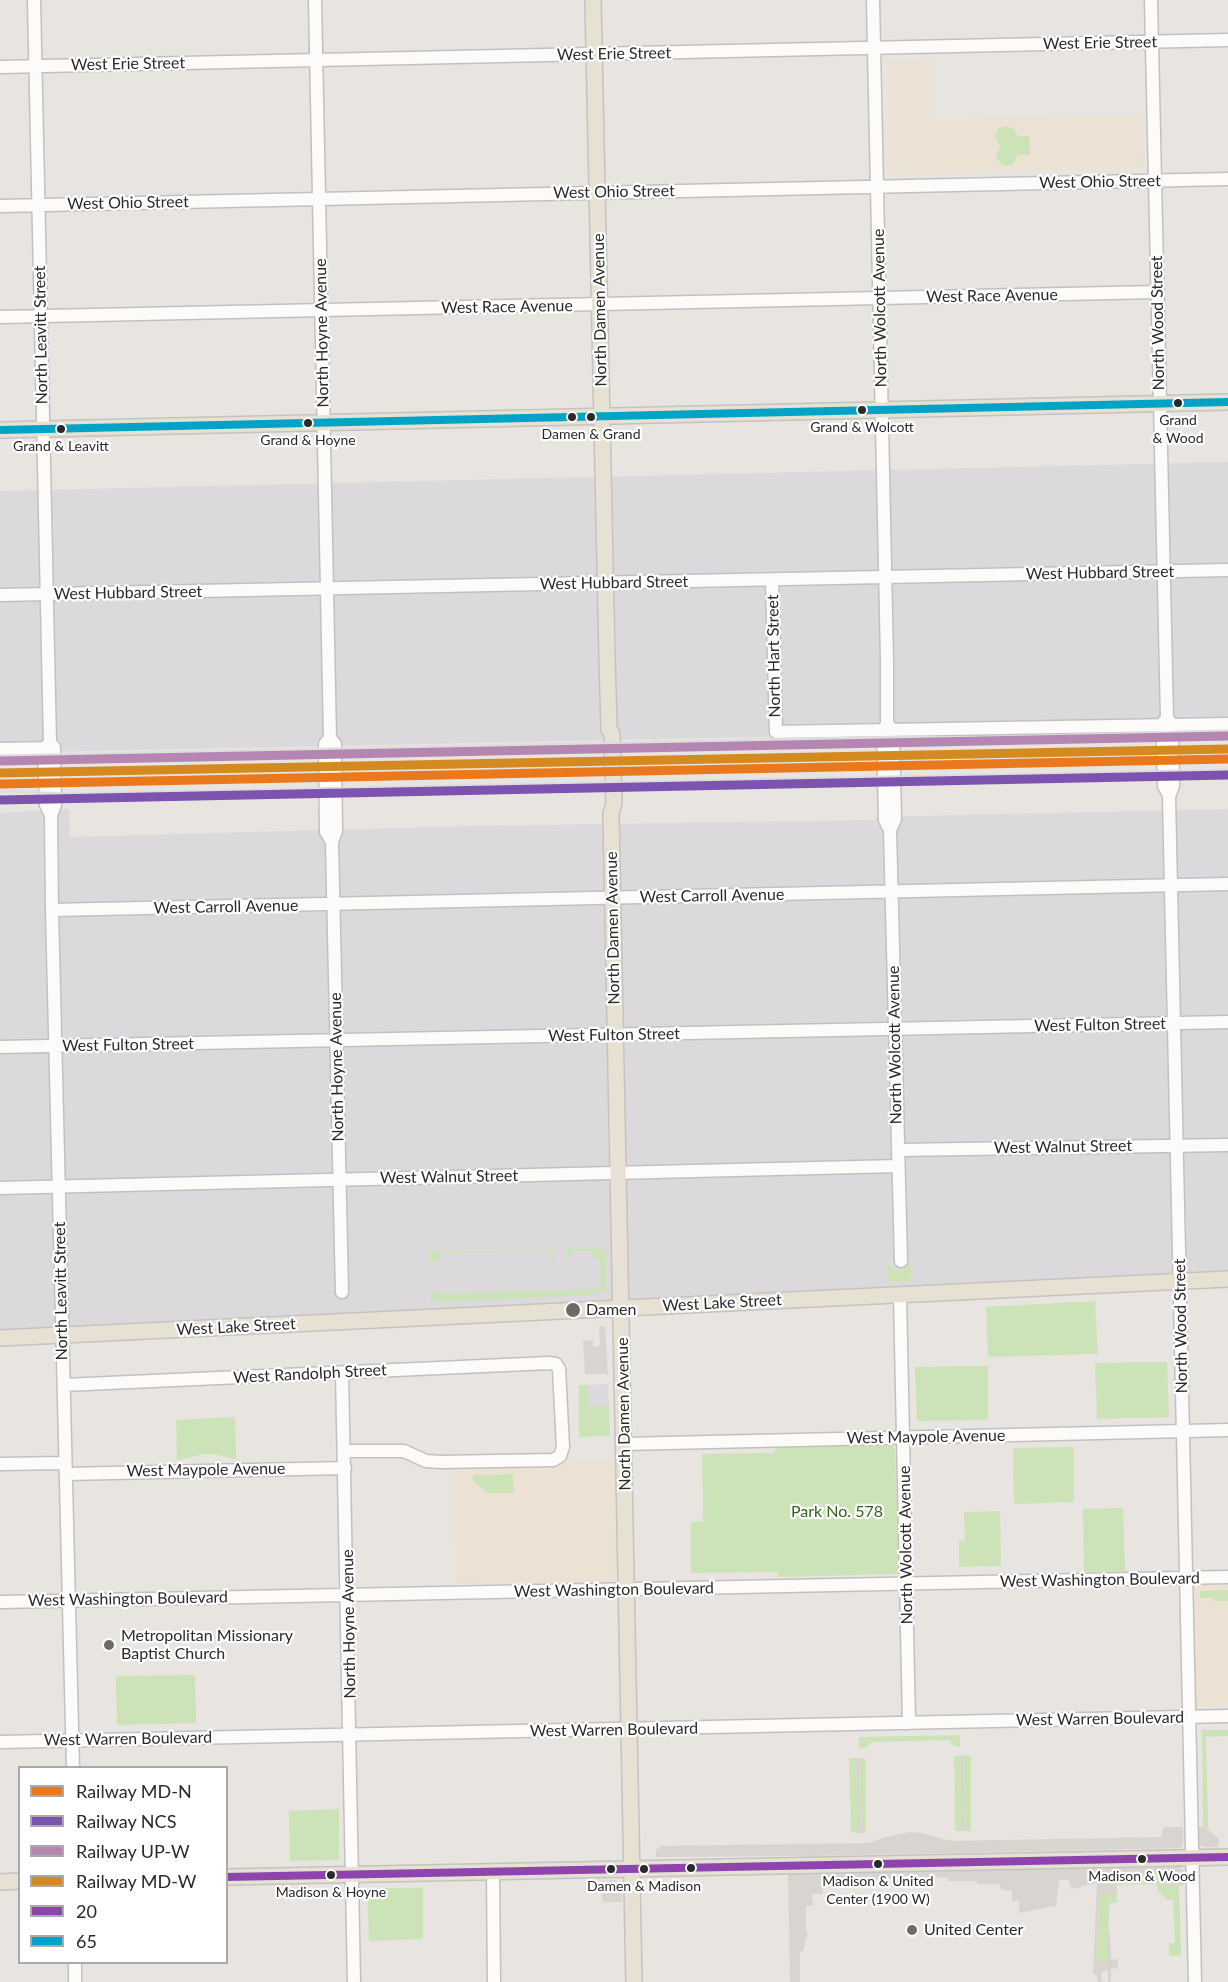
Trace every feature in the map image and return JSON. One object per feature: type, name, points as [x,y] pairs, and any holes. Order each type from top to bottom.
[{"type":"main road","name":"North Damen Avenue","points":[[593,0],[609,729],[612,735],[614,792],[614,803],[610,814],[628,1589],[634,1982]]},
{"type":"main road","points":[[0,430],[1228,402]]},
{"type":"main road","name":"West Lake Street","points":[[0,1338],[1228,1279]]},
{"type":"main road","points":[[228,1877],[1228,1857]]},
{"type":"main road","points":[[0,1882],[18,1881]]},
{"type":"street","name":"North Leavitt Street","points":[[34,0],[49,746],[55,805],[51,815],[52,910],[73,1766]]},
{"type":"street","name":"North Hoyne Avenue","points":[[315,0],[330,738],[325,744],[326,832],[332,842],[342,1292]]},
{"type":"street","name":"North Wolcott Avenue","points":[[873,0],[888,728],[895,819],[890,830],[901,1260]]},
{"type":"street","name":"North Wood Street","points":[[1151,0],[1167,722],[1164,786],[1169,795],[1195,1982]]},
{"type":"street","name":"West Erie Street","points":[[0,67],[1228,40]]},
{"type":"street","name":"West Ohio Street","points":[[0,206],[1228,179]]},
{"type":"street","name":"West Race Avenue","points":[[0,317],[1157,292]]},
{"type":"street","name":"West Hubbard Street","points":[[0,595],[1228,570]]},
{"type":"street","name":"North Hart Street","points":[[772,580],[776,732],[888,728]]},
{"type":"street","points":[[888,728],[1167,722],[1228,723]]},
{"type":"street","points":[[0,749],[49,746]]},
{"type":"street","name":"West Carroll Avenue","points":[[52,910],[1228,884]]},
{"type":"street","name":"West Fulton Street","points":[[0,1047],[1228,1022]]},
{"type":"street","name":"West Walnut Street","points":[[898,1150],[1228,1145]]},
{"type":"street","name":"West Walnut Street","points":[[0,1188],[898,1166]]},
{"type":"street","name":"North Wolcott Avenue","points":[[900,1294],[909,1723]]},
{"type":"street","name":"West Randolph Street","points":[[64,1385],[549,1363],[556,1364],[559,1369],[563,1447],[560,1456],[553,1460],[441,1462],[426,1461],[404,1451],[345,1451]]},
{"type":"street","name":"North Hoyne Avenue","points":[[342,1373],[351,1735],[354,1982]]},
{"type":"street","name":"West Maypole Avenue","points":[[624,1444],[1228,1430]]},
{"type":"street","name":"West Maypole Avenue","points":[[0,1464],[66,1468],[345,1468]]},
{"type":"street","name":"West Washington Boulevard","points":[[0,1602],[1228,1577]]},
{"type":"street","name":"West Warren Boulevard","points":[[0,1742],[1228,1716]]},
{"type":"street","points":[[493,1871],[494,1982]]},
{"type":"street","points":[[75,1964],[75,1982]]},
{"type":"shaded area","points":[[931,61],[932,120],[1142,115],[1143,168],[889,174],[887,62]]},
{"type":"shaded area","points":[[1228,462],[1228,727],[0,753],[0,491]]},
{"type":"shaded area","points":[[69,809],[70,837],[471,826],[875,820],[875,817],[1228,809],[1228,1270],[0,1330],[0,813]]},
{"type":"shaded area","points":[[599,1326],[605,1326],[608,1377],[606,1374],[585,1374],[583,1341],[593,1340],[593,1347],[600,1346]]},
{"type":"shaded area","points":[[608,1384],[609,1406],[587,1407],[587,1385]]},
{"type":"shaded area","points":[[615,1461],[615,1579],[612,1581],[456,1583],[454,1465],[485,1471],[498,1466]]},
{"type":"shaded area","points":[[1198,1585],[1228,1585],[1228,1705],[1196,1706],[1194,1588]]},
{"type":"shaded area","points":[[960,1755],[963,1755],[965,1831],[962,1831]]},
{"type":"shaded area","points":[[856,1758],[859,1758],[861,1833],[858,1833]]},
{"type":"shaded area","points":[[1165,1827],[1183,1827],[1181,1848],[656,1857],[656,1849],[660,1846],[869,1843],[910,1832],[952,1841],[1162,1837],[1162,1830]]},
{"type":"shaded area","points":[[1198,1827],[1205,1827],[1219,1839],[1219,1847],[1204,1847],[1199,1844]]},
{"type":"shaded area","points":[[1179,1867],[1184,1871],[1184,1885],[1163,1885],[1162,1873],[1115,1873],[1113,1884],[1117,1885],[1117,1893],[1100,1895],[1095,1963],[1108,1961],[1107,1934],[1110,1934],[1111,1960],[1118,1959],[1118,1968],[1111,1969],[1111,1982],[1108,1982],[1108,1970],[1101,1972],[1102,1982],[1098,1982],[1096,1974],[1093,1974],[1097,1883],[1071,1889],[1069,1880],[1059,1880],[1056,1906],[1019,1913],[1019,1901],[1012,1901],[1012,1891],[1001,1890],[1000,1884],[977,1884],[977,1881],[948,1881],[948,1878],[906,1876],[875,1880],[875,1883],[847,1883],[846,1887],[823,1887],[823,1894],[812,1894],[813,1905],[806,1906],[806,1932],[808,1932],[803,1951],[800,1952],[800,1982],[790,1982],[788,1874]]},
{"type":"shaded area","points":[[615,1880],[621,1885],[622,1902],[603,1902],[601,1881]]},
{"type":"green space","points":[[1005,126],[1013,128],[1018,136],[1029,136],[1030,155],[1018,155],[1013,164],[1008,166],[996,157],[1000,146],[995,136],[998,129]]},
{"type":"green space","points":[[596,1248],[606,1252],[606,1292],[591,1293],[591,1295],[437,1302],[431,1300],[431,1293],[439,1292],[439,1294],[601,1289],[600,1259],[593,1259],[593,1251],[570,1251],[570,1258],[566,1258],[566,1249]]},
{"type":"green space","points":[[555,1250],[554,1259],[551,1258],[551,1251],[439,1254],[438,1261],[430,1262],[430,1252]]},
{"type":"green space","points":[[911,1262],[911,1281],[888,1282],[888,1263],[900,1271]]},
{"type":"green space","points":[[1095,1301],[1098,1354],[988,1357],[986,1307]]},
{"type":"green space","points":[[1167,1362],[1169,1417],[1097,1419],[1095,1363]]},
{"type":"green space","points":[[988,1366],[988,1420],[917,1421],[915,1367]]},
{"type":"green space","points":[[579,1385],[587,1385],[588,1406],[609,1406],[610,1436],[579,1437]]},
{"type":"green space","points":[[235,1417],[236,1459],[202,1454],[177,1460],[176,1420]]},
{"type":"green space","name":"Park No. 578","points":[[891,1444],[895,1449],[899,1571],[897,1574],[778,1577],[778,1572],[691,1573],[691,1522],[703,1521],[702,1454],[775,1453],[775,1447]]},
{"type":"green space","points":[[1074,1447],[1074,1502],[1014,1504],[1013,1448]]},
{"type":"green space","points":[[513,1474],[514,1493],[488,1493],[473,1481],[473,1475]]},
{"type":"green space","points":[[1123,1508],[1125,1571],[1084,1572],[1083,1509]]},
{"type":"green space","points":[[1000,1511],[1001,1566],[959,1567],[959,1541],[965,1540],[964,1512]]},
{"type":"green space","points":[[1228,1590],[1228,1601],[1200,1598],[1200,1591]]},
{"type":"green space","points":[[195,1675],[196,1723],[117,1725],[116,1676]]},
{"type":"green space","points":[[1202,1730],[1228,1730],[1228,1736],[1206,1737],[1208,1827],[1203,1827]]},
{"type":"green space","points":[[960,1735],[960,1747],[952,1745],[950,1740],[871,1742],[868,1747],[859,1749],[859,1737]]},
{"type":"green space","points":[[960,1755],[962,1831],[956,1831],[954,1757]]},
{"type":"green space","points":[[963,1755],[971,1756],[971,1831],[965,1831]]},
{"type":"green space","points":[[856,1758],[858,1833],[851,1832],[849,1759]]},
{"type":"green space","points":[[859,1758],[866,1759],[866,1833],[861,1833]]},
{"type":"green space","points":[[339,1809],[339,1860],[290,1861],[289,1811]]},
{"type":"green space","points":[[1115,1873],[1162,1873],[1163,1885],[1179,1885],[1181,1955],[1169,1956],[1169,1943],[1175,1943],[1173,1900],[1168,1900],[1158,1891],[1157,1884],[1113,1885]]},
{"type":"green space","points":[[367,1888],[423,1888],[423,1939],[369,1941]]},
{"type":"green space","points":[[1117,1893],[1117,1902],[1109,1904],[1108,1961],[1095,1963],[1100,1895]]},
{"type":"railway","points":[[0,756],[1228,731]]},
{"type":"railway","points":[[0,772],[1228,747]]},
{"type":"railway","points":[[0,791],[65,794],[1228,770]]},
{"type":"rail line","name":"UP-W","points":[[0,761],[1228,736]]},
{"type":"rail line","name":"MD-W","points":[[0,773],[1228,749]]},
{"type":"rail line","name":"MD-N","points":[[0,784],[1228,759]]},
{"type":"rail line","name":"NCS","points":[[0,800],[1228,775]]},
{"type":"transit line","name":"65","points":[[0,430],[1228,402]]},
{"type":"transit line","name":"20","points":[[228,1877],[1228,1857]]},
{"type":"place","name":"Grand & Wood","points":[[1178,403]]},
{"type":"place","name":"Grand & Wolcott","points":[[862,410]]},
{"type":"place","name":"Damen & Grand","points":[[591,417]]},
{"type":"place","name":"Grand & Hoyne","points":[[308,423]]},
{"type":"place","name":"Grand & Leavitt","points":[[61,429]]},
{"type":"place","name":"Damen","points":[[573,1310]]},
{"type":"place","name":"Metropolitan Missionary Baptist Church","points":[[109,1645]]},
{"type":"place","name":"Madison & Wood","points":[[1142,1859]]},
{"type":"place","name":"Madison & United Center (1900 W)","points":[[878,1864]]},
{"type":"place","name":"Damen & Madison","points":[[644,1869]]},
{"type":"place","name":"Madison & Hoyne","points":[[331,1875]]},
{"type":"place","name":"United Center","points":[[912,1930]]}]
